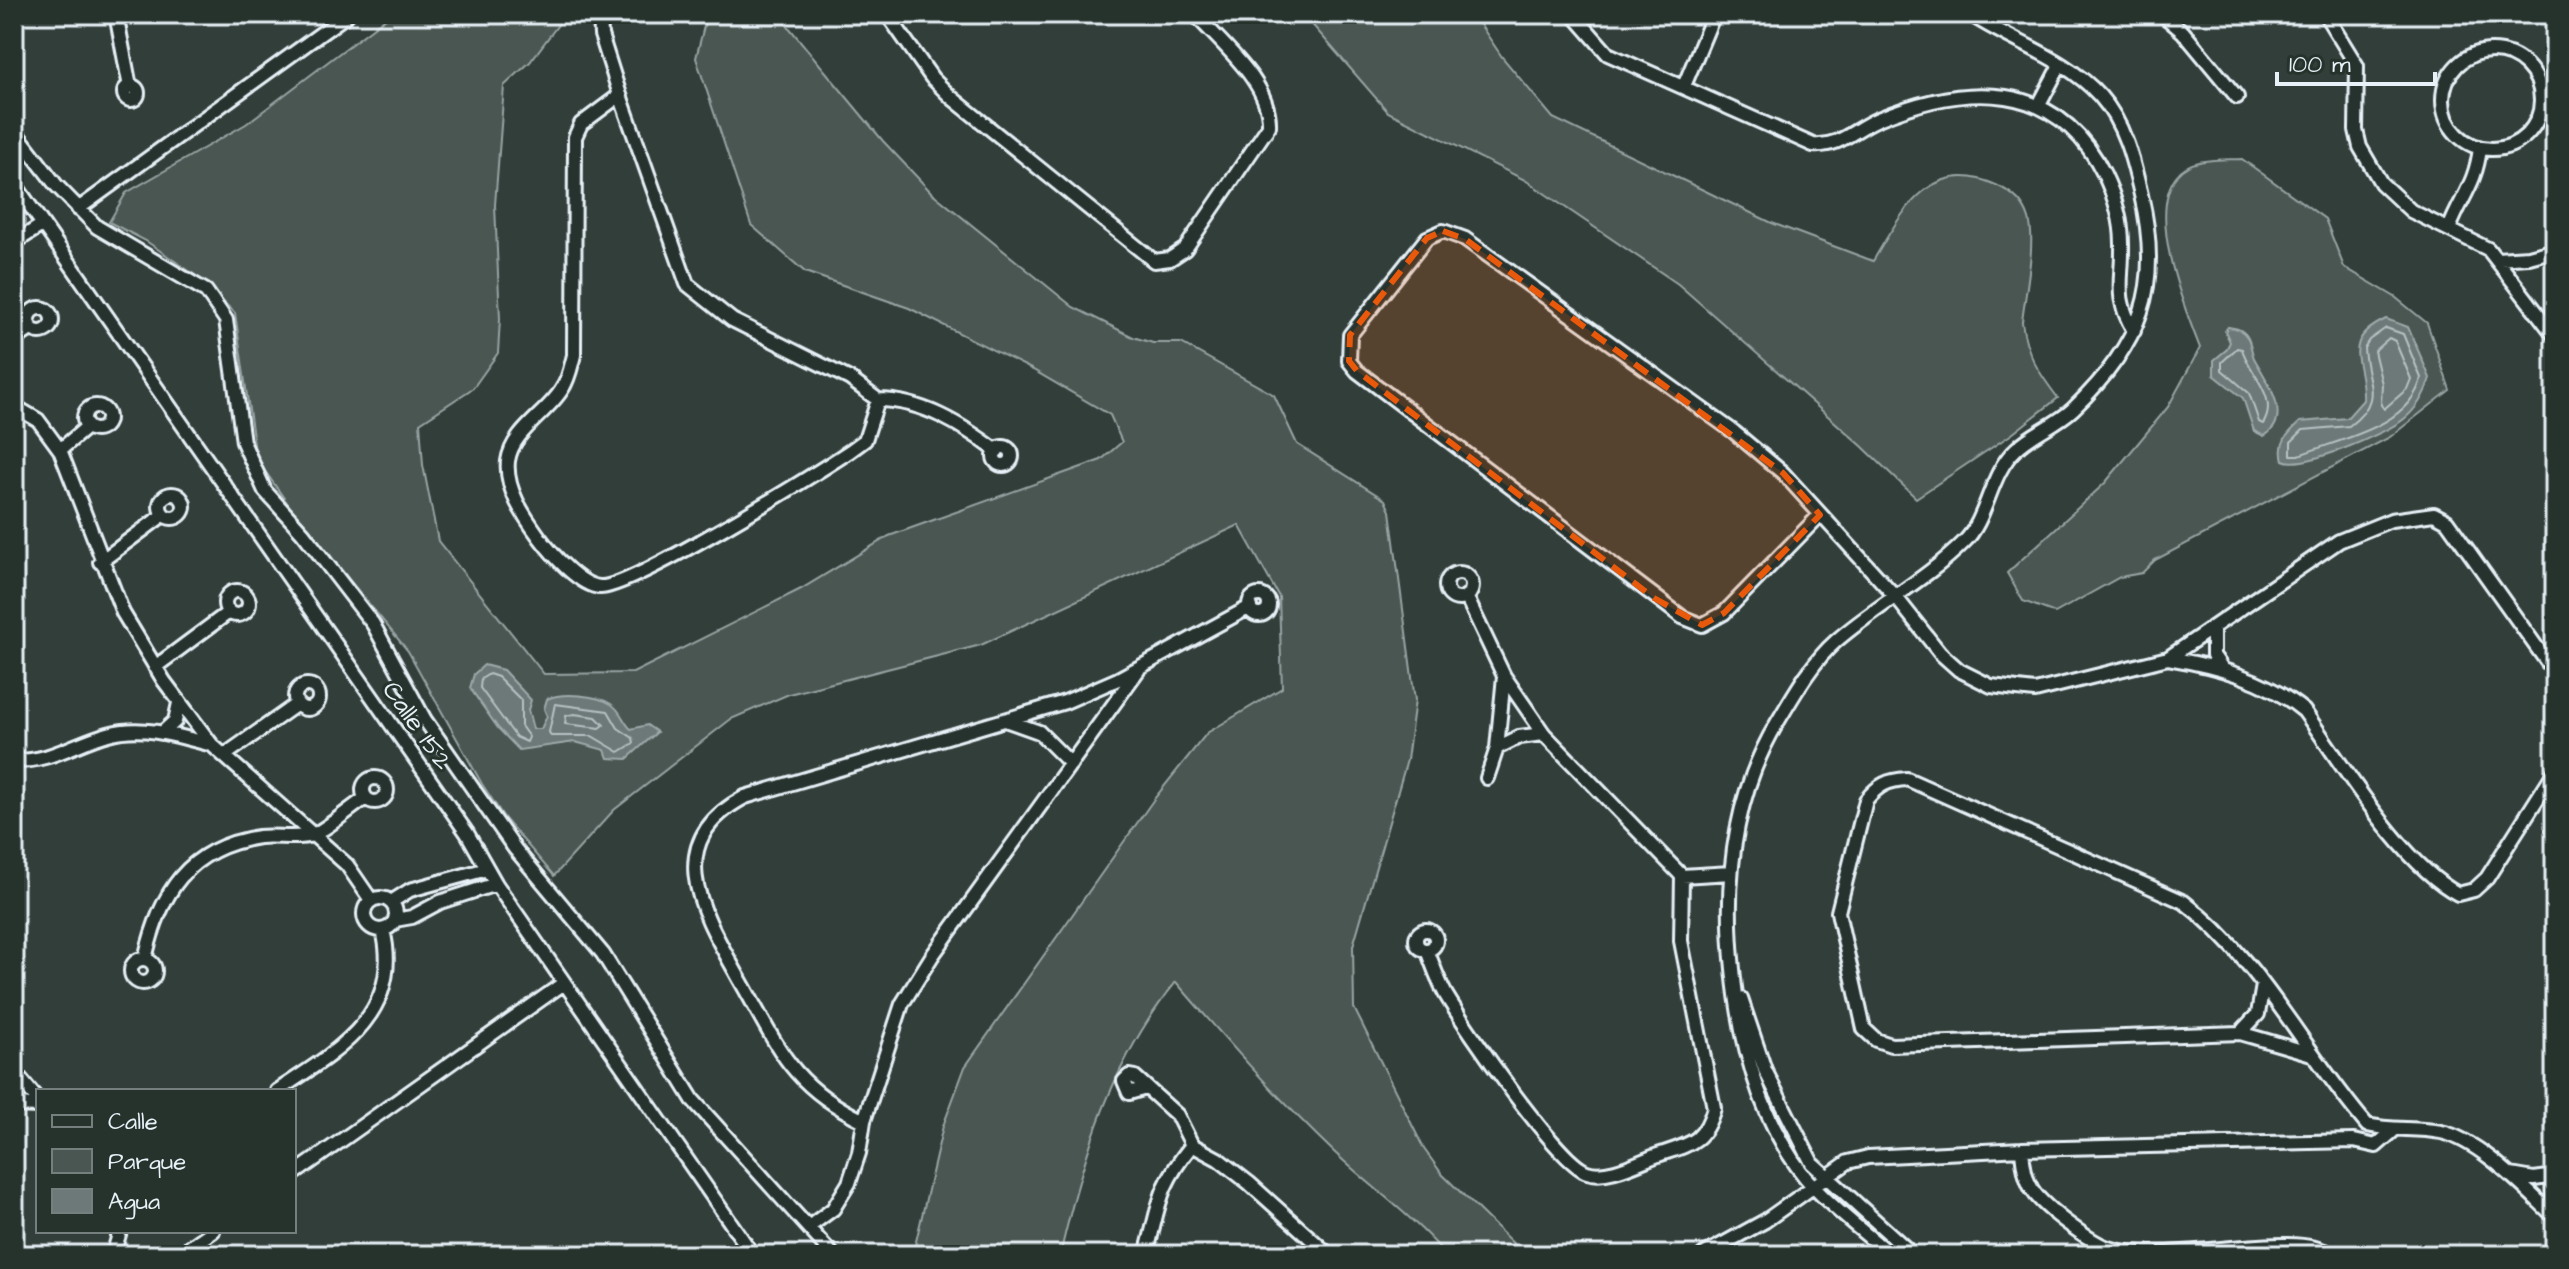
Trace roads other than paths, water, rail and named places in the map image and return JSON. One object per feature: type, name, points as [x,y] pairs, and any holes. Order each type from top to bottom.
[{"type":"street","points":[[116,14],[130,87]]},
{"type":"street","points":[[78,209],[348,14]]},
{"type":"street","points":[[600,14],[601,35],[620,95],[687,284],[732,320],[850,379],[878,400],[904,400],[930,411],[974,434],[997,451]]},
{"type":"street","points":[[887,14],[932,78],[951,97],[1154,261],[1170,259],[1185,249],[1269,126],[1270,110],[1263,93],[1195,14]]},
{"type":"street","points":[[1573,14],[1608,54],[1813,145],[1828,146],[1875,120],[1941,99],[1992,94],[2039,105],[2081,139],[2103,172],[2117,207],[2123,243],[2118,294],[2134,331]]},
{"type":"street","points":[[1684,86],[1714,14]]},
{"type":"street","points":[[1890,1255],[1815,1187],[1789,1155],[1748,1063],[1738,1024],[1733,973],[1731,873],[1732,849],[1751,775],[1776,724],[1832,645],[1966,541],[1987,494],[2016,449],[2073,409],[2134,331],[2145,309],[2150,266],[2149,239],[2136,174],[2115,115],[2098,94],[2060,65],[1970,14]]},
{"type":"street","points":[[2162,14],[2183,32],[2237,97]]},
{"type":"street","points":[[2325,14],[2357,66],[2355,121],[2368,163],[2392,196],[2411,211],[2476,241],[2496,259],[2555,336]]},
{"type":"street","points":[[2487,50],[2505,52],[2531,68],[2542,97],[2540,112],[2524,138],[2510,146],[2480,148],[2464,141],[2451,128],[2444,113],[2442,96],[2447,79],[2457,65],[2471,55],[2487,50]]},
{"type":"street","points":[[2039,105],[2060,65]]},
{"type":"street","points":[[620,95],[581,124],[575,137],[574,355],[569,374],[562,390],[516,442],[508,460],[511,487],[523,513],[543,542],[585,581],[600,587],[623,582],[797,485],[850,451],[865,440],[878,400]]},
{"type":"street","points":[[14,130],[78,209],[108,234],[206,291],[226,320],[234,355],[243,442],[265,491],[303,533],[373,624],[425,720],[515,849],[603,954],[631,1004],[693,1100],[833,1255]]},
{"type":"street","points":[[2449,229],[2458,205],[2477,174],[2480,148]]},
{"type":"street","name":"Calle 152","points":[[14,183],[458,820],[496,884],[753,1255]]},
{"type":"street","points":[[14,243],[42,225]]},
{"type":"street","points":[[1820,515],[1724,613],[1702,625],[1682,617],[1357,371],[1349,361],[1350,335],[1427,238],[1443,231],[1465,239],[1734,432],[1783,473],[1895,596],[1940,653],[1959,670],[1991,686],[2035,691],[2168,658],[2339,541],[2391,520],[2434,514],[2447,521],[2555,673]]},
{"type":"street","points":[[2496,259],[2529,257],[2555,250]]},
{"type":"street","points":[[2511,280],[2529,257]]},
{"type":"street","points":[[14,340],[31,329]]},
{"type":"street","points":[[14,406],[38,420],[60,450],[100,562],[123,613],[179,703],[212,745],[347,865],[371,900]]},
{"type":"street","points":[[60,450],[87,427]]},
{"type":"street","points":[[100,562],[163,515]]},
{"type":"street","points":[[1427,950],[1444,991],[1464,1025],[1562,1153],[1587,1172],[1603,1174],[1691,1144],[1708,1127],[1714,1108],[1681,941],[1682,876],[1544,734],[1504,676],[1466,596]]},
{"type":"street","points":[[864,1121],[816,1094],[800,1077],[779,1049],[707,923],[696,891],[696,861],[705,829],[719,811],[745,797],[1065,702],[1140,667],[1250,607]]},
{"type":"street","points":[[155,667],[229,612]]},
{"type":"street","points":[[2213,627],[2213,655],[2221,667]]},
{"type":"street","points":[[2168,658],[2221,667],[2289,699],[2304,711],[2413,861],[2439,884],[2458,894],[2474,890],[2487,878],[2555,771]]},
{"type":"street","points":[[810,1226],[833,1209],[849,1183],[864,1121],[902,1004],[932,956],[1140,667]]},
{"type":"street","points":[[1487,778],[1497,748],[1504,676]]},
{"type":"street","points":[[162,733],[175,721],[179,703]]},
{"type":"street","points":[[225,755],[297,704]]},
{"type":"street","points":[[1008,721],[1039,732],[1071,764]]},
{"type":"street","points":[[15,762],[50,757],[110,733],[162,733],[212,745]]},
{"type":"street","points":[[1497,748],[1519,737],[1544,734]]},
{"type":"street","points":[[2312,1054],[2240,1033],[1891,1045],[1876,1040],[1864,1029],[1838,912],[1866,800],[1877,787],[1892,779],[1907,779],[2184,902],[2208,920],[2263,985],[2367,1125],[2393,1131],[2421,1129],[2453,1136],[2510,1175],[2554,1216]]},
{"type":"street","points":[[145,959],[155,923],[176,880],[209,853],[235,842],[274,836],[312,835],[366,798]]},
{"type":"street","points":[[274,836],[283,808]]},
{"type":"street","points":[[391,902],[410,890],[487,869]]},
{"type":"street","points":[[1682,876],[1731,873]]},
{"type":"street","points":[[395,920],[396,911],[391,902],[381,898],[371,900],[364,909],[364,919],[371,928],[383,930],[395,920],[420,915],[440,902],[496,884]]},
{"type":"street","points":[[280,1089],[336,1052],[364,1025],[380,994],[385,975],[383,930]]},
{"type":"street","points":[[1733,973],[1765,1070],[1800,1145],[1826,1178],[1913,1255]]},
{"type":"street","points":[[296,1173],[564,983]]},
{"type":"street","points":[[2240,1033],[2258,1014],[2263,985]]},
{"type":"street","points":[[16,1073],[36,1100]]},
{"type":"street","points":[[16,1073],[14,1103],[36,1103]]},
{"type":"street","points":[[1146,1088],[1177,1115],[1192,1145],[1218,1159],[1249,1183],[1329,1255]]},
{"type":"street","points":[[2354,1141],[2367,1125]]},
{"type":"street","points":[[1704,1255],[1815,1187],[1848,1162],[1868,1157],[2022,1149],[2354,1141],[2376,1146],[2393,1131]]},
{"type":"street","points":[[1146,1255],[1160,1192],[1168,1174],[1192,1145]]},
{"type":"street","points":[[2022,1149],[2023,1176],[2032,1192],[2082,1234],[2108,1251],[2150,1255],[2306,1245],[2331,1255]]},
{"type":"street","points":[[2510,1175],[2555,1178],[2554,1216]]},
{"type":"street","points":[[113,1255],[119,1233]]},
{"type":"street","points":[[179,1255],[210,1233]]},
{"type":"water","points":[[2386,319],[2408,327],[2430,378],[2417,405],[2395,425],[2363,441],[2308,460],[2283,460],[2285,439],[2300,422],[2347,418],[2363,400],[2358,344],[2371,327]]},
{"type":"water","points":[[2228,327],[2239,329],[2250,342],[2254,358],[2275,398],[2277,419],[2264,436],[2254,431],[2243,398],[2214,375],[2214,360],[2230,342],[2225,331]]},
{"type":"water","points":[[484,665],[503,670],[531,700],[528,710],[533,729],[541,729],[547,716],[544,709],[547,699],[570,695],[605,701],[617,709],[631,729],[647,725],[657,732],[627,759],[608,758],[605,750],[575,742],[519,750],[498,728],[470,688],[474,674]]}]
